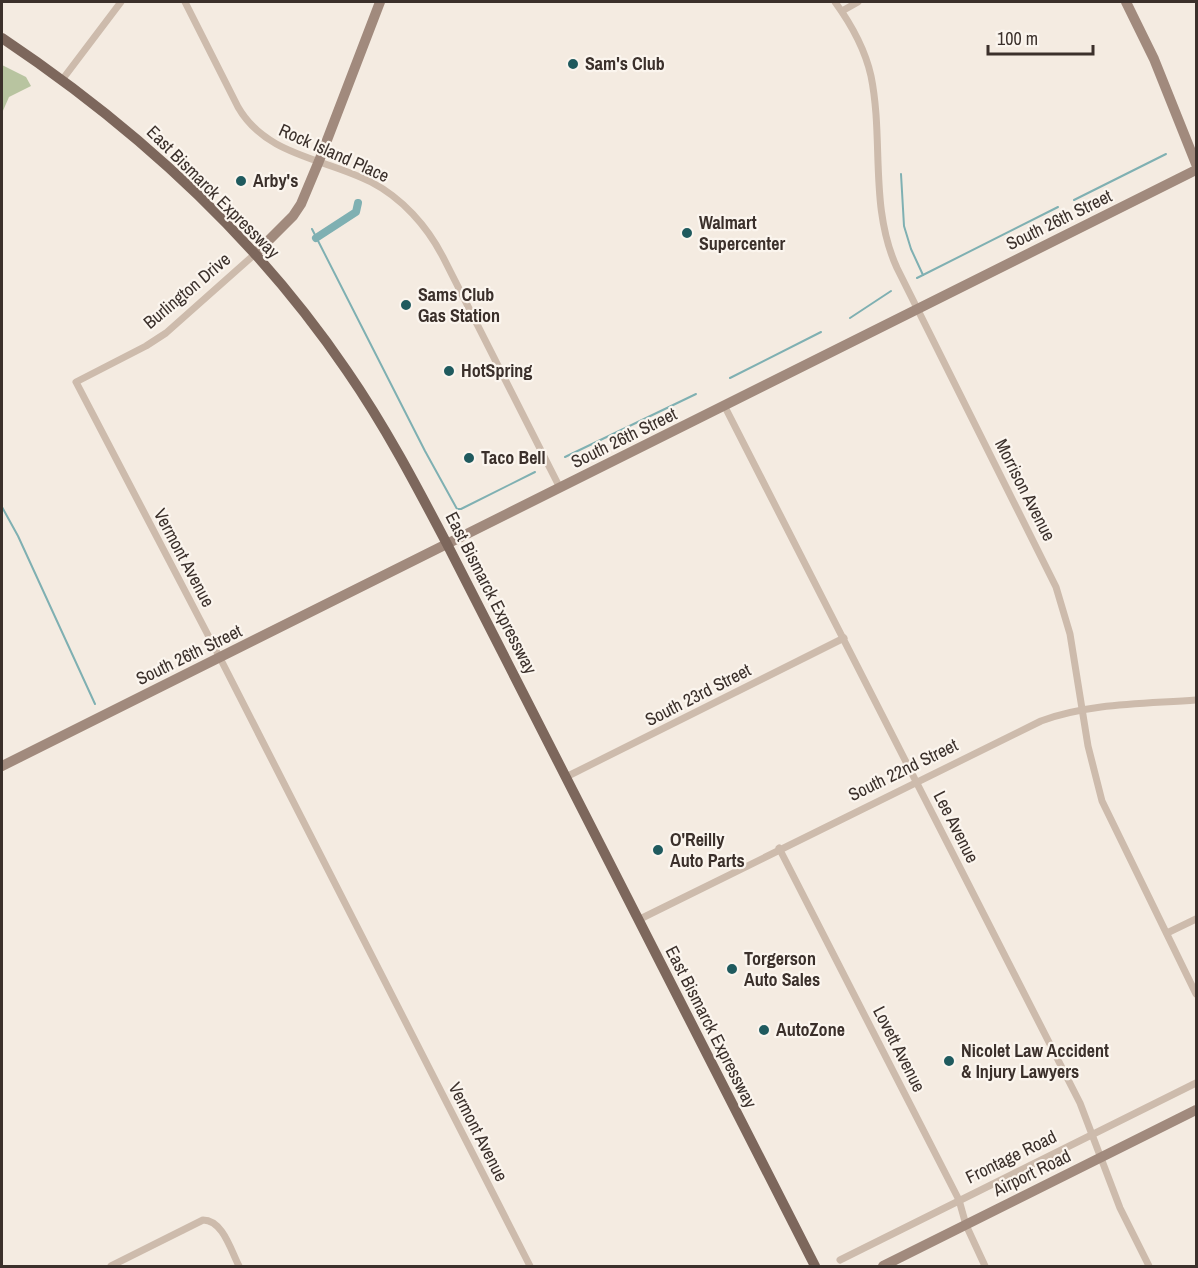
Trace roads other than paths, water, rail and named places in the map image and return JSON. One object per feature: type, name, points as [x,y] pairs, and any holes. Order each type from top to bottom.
[{"type":"main road","name":"East Bismarck Expressway","points":[[2,38],[62,80],[126,130],[167,166],[255,254],[298,305],[348,372],[402,459],[447,544],[815,1266]]},
{"type":"street","points":[[62,80],[121,2]]},
{"type":"street","name":"Rock Island Place","points":[[185,2],[247,121],[268,140],[358,176],[384,190],[408,210],[430,234],[560,488]]},
{"type":"street","name":"Burlington Drive","points":[[76,381],[146,346],[166,333],[255,254],[297,210],[319,162],[380,2]]},
{"type":"street","name":"Morrison Avenue","points":[[835,2],[861,45],[871,74],[876,109],[881,213],[885,237],[894,260],[1056,587],[1070,634],[1090,760],[1102,801],[1197,994]]},
{"type":"street","points":[[842,11],[858,2]]},
{"type":"street","points":[[1126,2],[1154,59],[1197,164]]},
{"type":"street","name":"South 26th Street","points":[[2,766],[1197,170]]},
{"type":"street","name":"Vermont Avenue","points":[[76,381],[530,1266]]},
{"type":"street","name":"Lee Avenue","points":[[724,407],[1074,1090],[1120,1208],[1149,1266]]},
{"type":"street","name":"South 23rd Street","points":[[566,777],[844,638]]},
{"type":"street","name":"South 22nd Street","points":[[638,920],[1030,725],[1082,709],[1197,700]]},
{"type":"street","name":"Lovett Avenue","points":[[779,848],[959,1200],[966,1225],[985,1266]]},
{"type":"street","points":[[1167,933],[1197,919]]},
{"type":"street","name":"Frontage Road","points":[[840,1260],[1197,1083]]},
{"type":"street","name":"Airport Road","points":[[882,1266],[1197,1110]]},
{"type":"street","points":[[111,1266],[203,1220],[217,1225],[239,1266]]},
{"type":"waterway","points":[[1074,200],[1166,154]]},
{"type":"waterway","points":[[901,174],[904,226],[923,275]]},
{"type":"waterway","points":[[316,238],[356,212],[358,203]]},
{"type":"waterway","points":[[917,278],[1058,207]]},
{"type":"waterway","points":[[312,229],[457,509],[535,472]]},
{"type":"waterway","points":[[850,318],[891,291]]},
{"type":"waterway","points":[[730,378],[821,332]]},
{"type":"waterway","points":[[565,457],[696,394]]},
{"type":"waterway","points":[[2,507],[18,536],[95,704]]},
{"type":"place","name":"Sam's Club","points":[[573,64]]},
{"type":"place","name":"Arby's","points":[[241,181]]},
{"type":"place","name":"Walmart Supercenter","points":[[687,233]]},
{"type":"place","name":"Sams Club Gas Station","points":[[406,305]]},
{"type":"place","name":"HotSpring","points":[[449,371]]},
{"type":"place","name":"Taco Bell","points":[[469,458]]},
{"type":"place","name":"O'Reilly Auto Parts","points":[[658,850]]},
{"type":"place","name":"Torgerson Auto Sales","points":[[732,969]]},
{"type":"place","name":"AutoZone","points":[[764,1030]]},
{"type":"place","name":"Nicolet Law Accident & Injury Lawyers","points":[[949,1061]]}]
